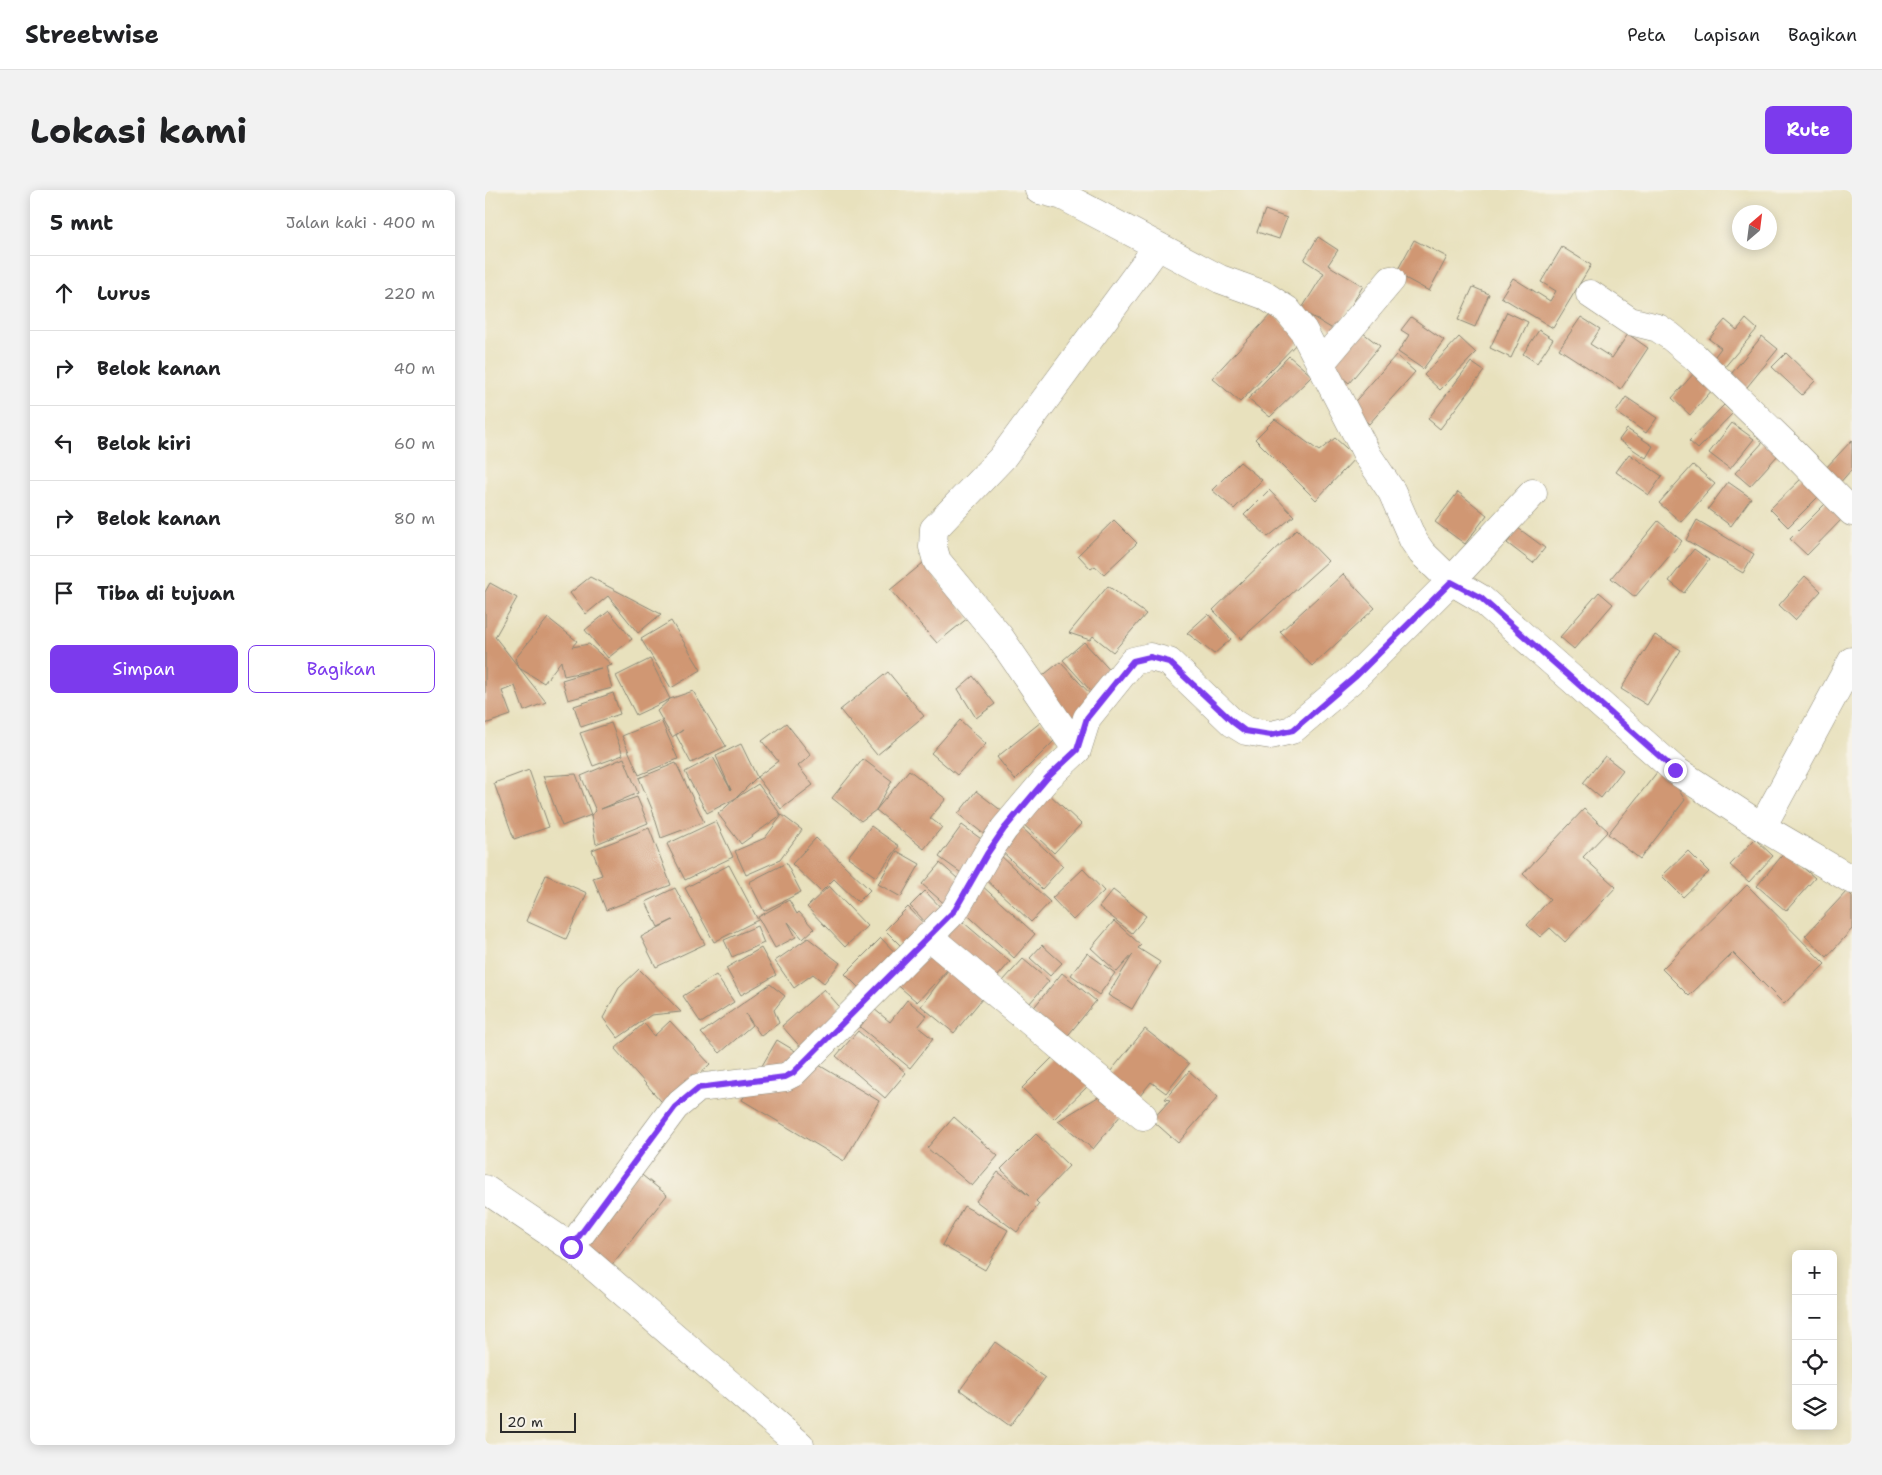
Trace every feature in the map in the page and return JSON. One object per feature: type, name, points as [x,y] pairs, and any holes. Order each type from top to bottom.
[{"type":"street","points":[[1056,192],[1219,279],[1263,295],[1287,310],[1303,330],[1368,456],[1392,492],[1413,540],[1422,553],[1451,582],[1481,598],[1675,770],[1762,827],[1852,880]]},
{"type":"street","points":[[1077,750],[999,636],[937,561],[933,547],[934,529],[1001,458],[1158,246]]},
{"type":"street","points":[[1320,364],[1391,280]]},
{"type":"street","points":[[1590,294],[1631,321],[1658,328],[1670,336],[1695,357],[1781,440],[1852,512]]},
{"type":"street","points":[[571,1247],[675,1107],[684,1099],[698,1088],[785,1077],[793,1073],[912,955],[928,936],[955,910],[987,854],[1004,829],[1047,778],[1077,750],[1087,718],[1133,661],[1150,657],[1169,662],[1245,731],[1271,735],[1293,730],[1348,683],[1451,582],[1533,493]]},
{"type":"street","points":[[1762,827],[1852,661]]},
{"type":"street","points":[[928,936],[1143,1116]]},
{"type":"street","points":[[485,1189],[571,1247],[800,1445]]},
{"type":"building","points":[[1265,210],[1287,218],[1279,239],[1257,232]]},
{"type":"building","points":[[1318,237],[1338,250],[1328,265],[1363,286],[1336,331],[1301,310],[1324,273],[1304,260]]},
{"type":"building","points":[[1414,240],[1447,257],[1429,291],[1396,273]]},
{"type":"building","points":[[1562,247],[1591,265],[1553,328],[1501,297],[1513,278],[1550,301],[1556,291],[1541,282]]},
{"type":"building","points":[[1473,287],[1489,294],[1475,327],[1458,320]]},
{"type":"building","points":[[1507,312],[1528,322],[1511,358],[1490,348]]},
{"type":"building","points":[[1272,313],[1300,340],[1240,402],[1212,378]]},
{"type":"building","points":[[1411,317],[1444,340],[1423,369],[1398,352],[1409,335],[1401,330]]},
{"type":"building","points":[[1581,317],[1600,329],[1590,344],[1612,358],[1628,334],[1648,348],[1621,389],[1559,349]]},
{"type":"building","points":[[1746,319],[1757,329],[1723,369],[1712,360],[1721,348],[1709,339],[1725,320],[1737,330]]},
{"type":"building","points":[[1358,329],[1380,346],[1349,383],[1328,366]]},
{"type":"building","points":[[1539,330],[1553,339],[1537,363],[1523,354]]},
{"type":"building","points":[[1762,336],[1778,349],[1743,392],[1727,379]]},
{"type":"building","points":[[1459,337],[1476,353],[1440,390],[1424,375]]},
{"type":"building","points":[[1786,353],[1815,381],[1802,395],[1772,367]]},
{"type":"building","points":[[1396,355],[1415,372],[1369,424],[1350,407]]},
{"type":"building","points":[[1289,356],[1312,376],[1270,417],[1248,399]]},
{"type":"building","points":[[1471,362],[1484,371],[1440,429],[1428,419]]},
{"type":"building","points":[[1695,372],[1714,388],[1690,415],[1672,398]]},
{"type":"building","points":[[1626,397],[1657,418],[1646,433],[1616,412]]},
{"type":"building","points":[[1724,405],[1733,413],[1698,449],[1689,441]]},
{"type":"building","points":[[1275,419],[1319,451],[1335,438],[1356,457],[1316,500],[1255,439]]},
{"type":"building","points":[[1732,423],[1754,439],[1730,469],[1709,453]]},
{"type":"building","points":[[1627,429],[1653,446],[1646,458],[1619,440]]},
{"type":"building","points":[[1852,440],[1852,469],[1838,485],[1823,471]]},
{"type":"building","points":[[1764,441],[1779,454],[1750,486],[1735,473]]},
{"type":"building","points":[[1629,454],[1662,476],[1649,495],[1616,472]]},
{"type":"building","points":[[1240,462],[1262,480],[1234,509],[1212,490]]},
{"type":"building","points":[[1693,465],[1715,484],[1681,522],[1659,503]]},
{"type":"building","points":[[1804,476],[1822,493],[1788,527],[1770,509]]},
{"type":"building","points":[[1728,482],[1751,498],[1731,526],[1708,509]]},
{"type":"building","points":[[1269,490],[1294,516],[1268,537],[1244,515]]},
{"type":"building","points":[[1458,492],[1487,515],[1465,544],[1435,522]]},
{"type":"building","points":[[1829,500],[1845,516],[1807,555],[1790,539]]},
{"type":"building","points":[[1114,520],[1137,543],[1104,574],[1095,566],[1091,569],[1078,555]]},
{"type":"building","points":[[1697,520],[1754,554],[1743,573],[1686,540]]},
{"type":"building","points":[[1658,521],[1682,541],[1635,597],[1611,578]]},
{"type":"building","points":[[1518,528],[1545,548],[1533,563],[1507,543]]},
{"type":"building","points":[[1297,529],[1328,561],[1241,639],[1213,610]]},
{"type":"building","points":[[1694,549],[1709,560],[1684,593],[1669,581]]},
{"type":"building","points":[[923,563],[969,617],[937,643],[890,590]]},
{"type":"building","points":[[1343,574],[1375,608],[1312,666],[1280,632]]},
{"type":"building","points":[[1805,576],[1821,591],[1795,620],[1779,605]]},
{"type":"building","points":[[590,577],[661,614],[638,633],[608,596],[586,614],[570,593]]},
{"type":"building","points":[[490,583],[517,598],[495,637],[546,702],[524,711],[515,686],[502,691],[511,715],[485,724],[485,592]]},
{"type":"building","points":[[1108,586],[1146,614],[1113,652],[1093,636],[1090,640],[1069,633]]},
{"type":"building","points":[[1599,592],[1613,604],[1574,649],[1560,637]]},
{"type":"building","points":[[609,611],[632,639],[608,658],[585,630]]},
{"type":"building","points":[[1208,614],[1231,639],[1214,654],[1187,633]]},
{"type":"building","points":[[548,618],[577,641],[572,647],[589,644],[612,665],[606,667],[612,688],[568,700],[562,680],[601,668],[564,676],[561,661],[544,683],[519,668],[515,659]]},
{"type":"building","points":[[671,621],[701,670],[671,688],[641,639]]},
{"type":"building","points":[[1655,635],[1681,650],[1647,705],[1621,689]]},
{"type":"building","points":[[1084,642],[1116,677],[1098,699],[1063,660]]},
{"type":"building","points":[[650,659],[670,699],[636,715],[616,676]]},
{"type":"building","points":[[1060,662],[1097,701],[1074,721],[1036,681]]},
{"type":"building","points":[[888,672],[924,716],[877,755],[840,710]]},
{"type":"building","points":[[973,676],[995,704],[976,718],[958,689]]},
{"type":"building","points":[[693,691],[726,746],[691,763],[676,735],[683,730],[672,737],[657,711],[670,699]]},
{"type":"building","points":[[613,693],[620,714],[581,727],[574,706]]},
{"type":"building","points":[[661,720],[678,759],[639,775],[622,736]]},
{"type":"building","points":[[960,720],[986,744],[957,775],[931,753]]},
{"type":"building","points":[[1041,722],[1057,738],[1015,780],[997,757]]},
{"type":"building","points":[[611,723],[623,755],[593,766],[580,733]]},
{"type":"building","points":[[786,723],[811,755],[798,766],[813,785],[781,809],[757,777],[778,761],[762,741]]},
{"type":"building","points":[[741,744],[757,777],[736,798],[707,813],[685,772],[713,757],[731,790],[716,756]]},
{"type":"building","points":[[1605,756],[1623,770],[1601,798],[1583,783]]},
{"type":"building","points":[[624,758],[638,793],[601,809],[637,797],[648,823],[596,844],[591,815],[596,811],[581,776]]},
{"type":"building","points":[[863,759],[892,781],[876,810],[861,821],[832,798]]},
{"type":"building","points":[[676,763],[704,822],[661,838],[652,809],[639,778]]},
{"type":"building","points":[[529,770],[549,827],[514,839],[494,783]]},
{"type":"building","points":[[909,770],[946,799],[930,818],[942,827],[924,849],[876,810]]},
{"type":"building","points":[[1658,771],[1675,784],[1685,800],[1640,859],[1608,834]]},
{"type":"building","points":[[576,774],[591,815],[562,826],[543,776]]},
{"type":"building","points":[[758,784],[781,815],[741,844],[718,814],[736,798]]},
{"type":"building","points":[[976,791],[1007,815],[989,838],[958,814]]},
{"type":"building","points":[[1047,792],[1081,824],[1054,853],[1020,821]]},
{"type":"building","points":[[1584,809],[1608,831],[1583,857],[1616,887],[1565,942],[1550,928],[1540,937],[1527,925],[1550,899],[1523,874]]},
{"type":"building","points":[[782,815],[802,830],[780,860],[746,875],[735,851],[765,838]]},
{"type":"building","points":[[716,821],[733,857],[685,880],[667,844]]},
{"type":"building","points":[[1017,823],[1063,866],[1042,889],[996,846]]},
{"type":"building","points":[[962,825],[988,844],[964,875],[939,857]]},
{"type":"building","points":[[871,826],[899,846],[876,877],[848,857]]},
{"type":"building","points":[[649,828],[671,885],[606,910],[593,878],[602,875],[592,850]]},
{"type":"building","points":[[816,838],[870,890],[858,902],[834,879],[821,892],[792,864]]},
{"type":"building","points":[[1755,839],[1773,856],[1749,882],[1730,865]]},
{"type":"building","points":[[897,851],[920,864],[901,897],[878,884]]},
{"type":"building","points":[[1688,851],[1709,872],[1683,897],[1662,876]]},
{"type":"building","points":[[1785,852],[1815,878],[1786,911],[1757,886]]},
{"type":"building","points":[[999,854],[1050,902],[1031,922],[980,874]]},
{"type":"building","points":[[786,863],[801,892],[764,911],[749,882]]},
{"type":"building","points":[[940,863],[966,886],[948,907],[922,884]]},
{"type":"building","points":[[729,865],[758,920],[714,942],[685,888]]},
{"type":"building","points":[[1083,869],[1104,891],[1073,920],[1052,898]]},
{"type":"building","points":[[546,875],[587,893],[566,939],[526,921]]},
{"type":"building","points":[[980,884],[1035,934],[1014,958],[959,907]]},
{"type":"building","points":[[1747,885],[1825,964],[1784,1004],[1733,953],[1689,996],[1662,969]]},
{"type":"building","points":[[829,886],[867,926],[845,947],[807,907]]},
{"type":"building","points":[[675,888],[705,944],[656,967],[641,937],[673,920],[658,927],[646,902]]},
{"type":"building","points":[[1113,890],[1146,916],[1132,933],[1099,907]]},
{"type":"building","points":[[925,891],[947,914],[932,929],[910,906]]},
{"type":"building","points":[[1847,891],[1852,896],[1852,929],[1827,957],[1805,936]]},
{"type":"building","points":[[789,900],[797,914],[799,912],[814,929],[803,939],[788,922],[796,937],[775,948],[758,917]]},
{"type":"building","points":[[908,907],[931,931],[908,953],[885,930]]},
{"type":"building","points":[[957,917],[1010,962],[991,984],[938,939]]},
{"type":"building","points":[[1114,921],[1141,945],[1138,948],[1160,962],[1132,1009],[1108,995],[1133,954],[1117,972],[1091,948]]},
{"type":"building","points":[[757,926],[764,943],[732,957],[724,940]]},
{"type":"building","points":[[808,938],[840,963],[824,983],[813,974],[794,988],[775,961]]},
{"type":"building","points":[[881,938],[903,961],[867,996],[845,974]]},
{"type":"building","points":[[928,944],[951,966],[917,1002],[893,981]]},
{"type":"building","points":[[1042,945],[1062,963],[1050,976],[1030,958]]},
{"type":"building","points":[[761,948],[776,975],[741,995],[726,968]]},
{"type":"building","points":[[1087,953],[1115,973],[1099,995],[1071,975]]},
{"type":"building","points":[[1023,959],[1049,981],[1029,1004],[1002,982]]},
{"type":"building","points":[[951,966],[987,993],[954,1033],[921,1006]]},
{"type":"building","points":[[639,969],[681,1012],[651,1015],[618,1038],[603,1018],[619,988]]},
{"type":"building","points":[[1062,973],[1096,1001],[1065,1039],[1031,1011]]},
{"type":"building","points":[[716,975],[734,1002],[701,1023],[683,996]]},
{"type":"building","points":[[770,984],[785,996],[774,1010],[779,1023],[761,1036],[746,1014],[752,1025],[720,1053],[701,1033]]},
{"type":"building","points":[[824,989],[845,1013],[803,1050],[782,1026]]},
{"type":"building","points":[[907,1000],[927,1016],[918,1027],[933,1039],[910,1068],[860,1027],[874,1009],[890,1022]]},
{"type":"building","points":[[670,1021],[710,1064],[668,1109],[615,1049],[644,1023],[654,1036]]},
{"type":"building","points":[[1145,1029],[1189,1064],[1166,1093],[1151,1082],[1136,1101],[1106,1077]]},
{"type":"building","points":[[858,1031],[906,1073],[885,1098],[836,1056]]},
{"type":"building","points":[[777,1040],[879,1101],[844,1161],[742,1100]]},
{"type":"building","points":[[1057,1053],[1089,1085],[1054,1119],[1022,1088]]},
{"type":"building","points":[[1189,1071],[1218,1097],[1178,1143],[1152,1120],[1170,1100],[1165,1099]]},
{"type":"building","points":[[1098,1097],[1121,1115],[1093,1149],[1058,1121]]},
{"type":"building","points":[[954,1117],[998,1156],[972,1186],[927,1148]]},
{"type":"building","points":[[1036,1134],[1069,1166],[1036,1201],[1039,1204],[1017,1232],[976,1201],[998,1172],[1029,1196],[1001,1169]]},
{"type":"building","points":[[638,1172],[667,1195],[611,1266],[582,1242]]},
{"type":"building","points":[[964,1206],[1008,1230],[985,1270],[942,1245]]},
{"type":"building","points":[[995,1342],[1045,1378],[1010,1426],[960,1390]]},
{"type":"route","points":[[571,1247],[675,1107],[684,1099],[698,1088],[785,1077],[793,1073],[912,955],[928,936],[955,910],[987,854],[1004,829],[1047,778],[1077,750],[1087,718],[1133,661],[1150,657],[1169,662],[1245,731],[1271,735],[1293,730],[1355,677],[1451,582],[1481,598],[1675,770]]}]
